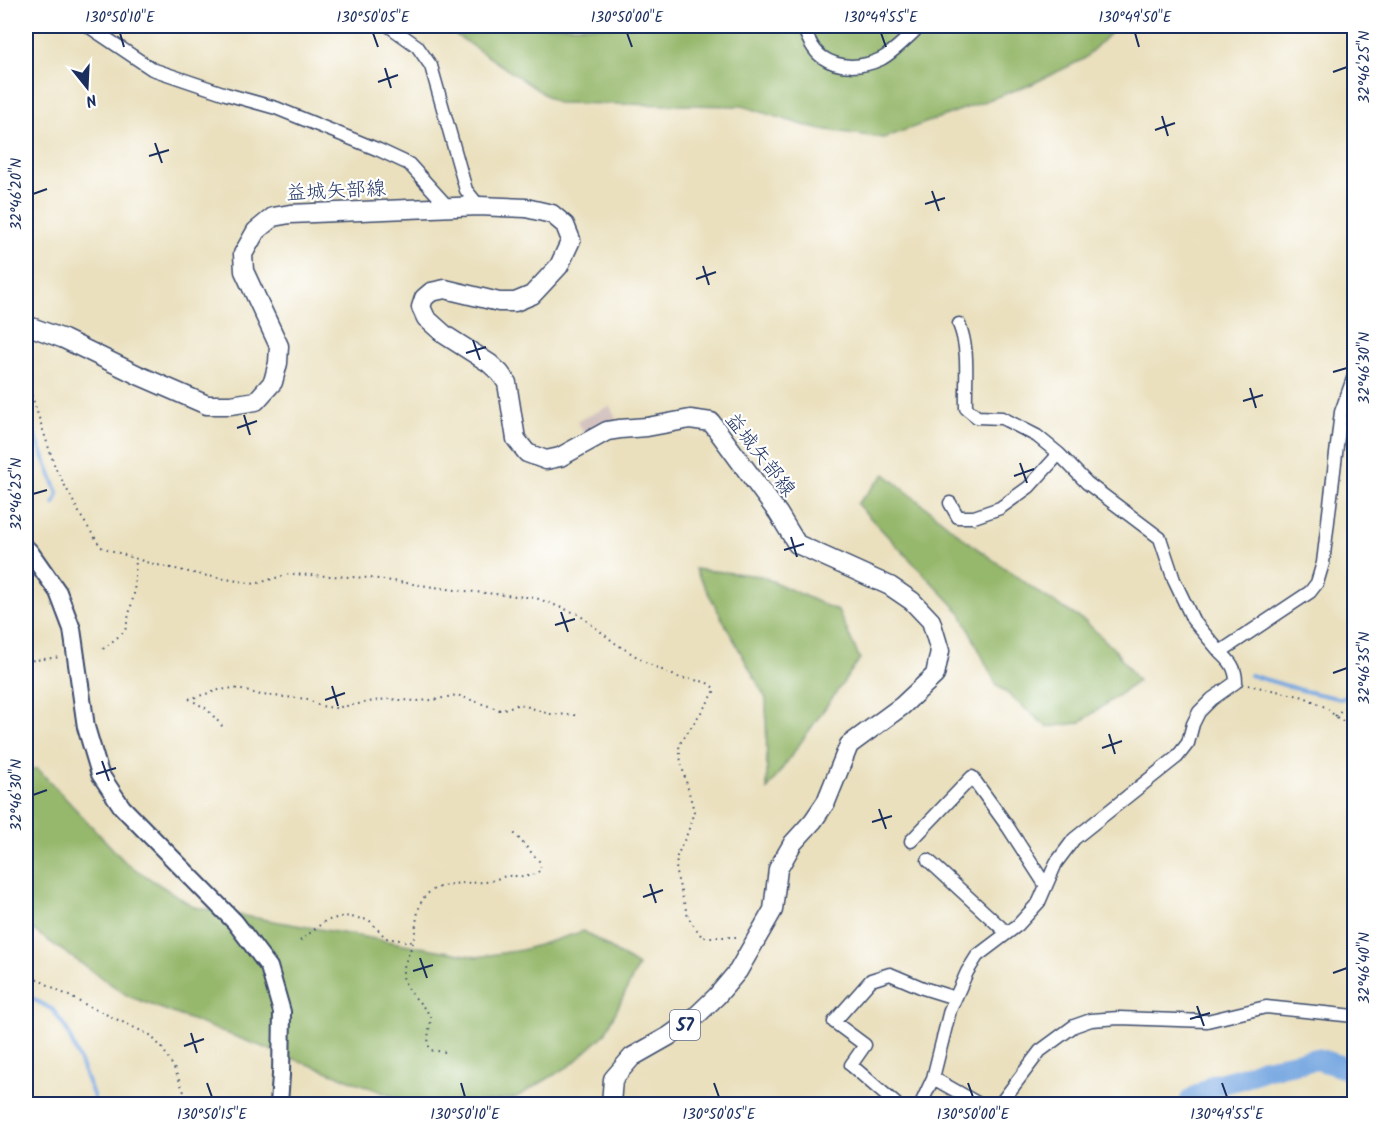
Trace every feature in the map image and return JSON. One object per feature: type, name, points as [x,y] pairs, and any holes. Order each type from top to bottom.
[{"type":"main road","name":"益城矢部線","points":[[26,325],[64,339],[207,405],[231,405],[256,401],[273,382],[278,363],[279,346],[244,271],[243,254],[256,231],[273,218],[290,214],[479,206],[526,208],[552,214],[565,225],[571,240],[559,266],[532,295],[515,302],[499,302],[445,289],[431,292],[424,298],[421,307],[426,318],[440,331],[489,363],[500,373],[507,383],[516,439],[527,453],[546,460],[560,457],[607,431],[690,419],[711,422],[778,513],[797,544],[890,586],[912,601],[931,621],[940,651],[935,675],[902,706],[849,745],[826,802],[793,843],[778,869],[773,910],[738,972],[693,1019],[632,1057],[613,1079],[611,1104]]},
{"type":"street","points":[[88,26],[152,69],[276,108],[409,164],[448,207]]},
{"type":"street","points":[[388,26],[417,46],[431,66],[466,190],[479,206]]},
{"type":"street","points":[[803,26],[809,41],[821,56],[839,65],[859,66],[881,59],[920,26]]},
{"type":"street","points":[[921,1104],[933,1078],[950,1010],[966,972],[976,956],[1018,925],[1039,902],[1056,863],[1074,839],[1177,757],[1188,742],[1199,712],[1212,699],[1236,682],[1236,673],[1231,663],[1193,620],[1174,580],[1160,538],[1087,483],[1059,454],[1037,436],[1002,418],[977,417],[966,408],[966,357],[964,336],[959,324]]},
{"type":"street","points":[[1220,652],[1310,592],[1317,583],[1323,563],[1341,412],[1354,376]]},
{"type":"street","points":[[950,503],[958,517],[974,517],[1000,508],[1029,487],[1059,454]]},
{"type":"street","points":[[26,548],[58,592],[72,629],[86,727],[100,774],[122,807],[235,922],[269,967],[282,1012],[282,1075],[279,1104]]},
{"type":"street","points":[[911,841],[972,777],[1046,886]]},
{"type":"street","points":[[928,860],[1007,933]]},
{"type":"street","points":[[897,1104],[851,1065],[865,1045],[834,1022],[871,980],[890,974],[922,988],[955,998]]},
{"type":"street","points":[[1000,1104],[1040,1051],[1074,1026],[1091,1020],[1119,1018],[1207,1021],[1266,1007],[1354,1016]]},
{"type":"street","points":[[933,1078],[979,1104]]},
{"type":"path","points":[[26,378],[55,467],[82,518],[101,547],[149,563],[255,584],[289,574],[371,578],[455,590],[536,598],[578,614],[615,643],[645,662],[677,676],[706,682],[714,688],[714,693],[679,745],[681,762],[694,810],[688,832],[677,856],[676,873],[688,917],[702,937],[758,937]]},
{"type":"path","points":[[103,649],[125,631],[134,594],[136,559]]},
{"type":"path","points":[[26,661],[76,654]]},
{"type":"path","points":[[1236,682],[1304,697],[1327,708],[1354,728]]},
{"type":"path","points":[[223,727],[207,709],[189,699],[234,688],[261,695],[309,699],[320,706],[335,708],[386,699],[417,701],[457,695],[500,710],[520,704],[549,714],[575,715]]},
{"type":"path","points":[[1335,716],[1354,704]]},
{"type":"path","points":[[445,1052],[430,1050],[428,1034],[431,1017],[427,1009],[409,990],[402,973],[414,942],[420,904],[427,892],[439,886],[487,882],[506,876],[537,874],[541,869],[538,861],[513,832]]},
{"type":"path","points":[[300,940],[325,921],[344,916],[369,920],[386,938],[414,942]]},
{"type":"path","points":[[26,973],[150,1035],[163,1049],[174,1068],[189,1104]]},
{"type":"shaded area","points":[[610,406],[616,418],[584,434],[577,421]]},
{"type":"green space","points":[[443,26],[1117,26],[1084,59],[1032,84],[884,138],[813,128],[742,106],[557,103]]},
{"type":"green space","points":[[885,474],[971,544],[1044,596],[1086,622],[1115,650],[1138,681],[1079,723],[1047,727],[996,684],[960,612],[857,504]]},
{"type":"green space","points":[[695,569],[761,576],[838,611],[860,659],[767,790],[766,699]]},
{"type":"green space","points":[[26,769],[38,769],[127,864],[194,907],[477,957],[522,950],[584,931],[638,966],[605,1034],[571,1065],[515,1098],[468,1104],[413,1104],[128,996],[26,925]]},
{"type":"waterway","points":[[26,410],[58,494],[54,504]]},
{"type":"waterway","points":[[1250,675],[1341,699],[1354,693]]},
{"type":"waterway","points":[[26,995],[53,1010],[67,1030],[94,1097],[93,1104]]},
{"type":"waterway","points":[[1190,1104],[1191,1100],[1215,1085],[1264,1069],[1317,1059],[1349,1069],[1354,1075]]}]
